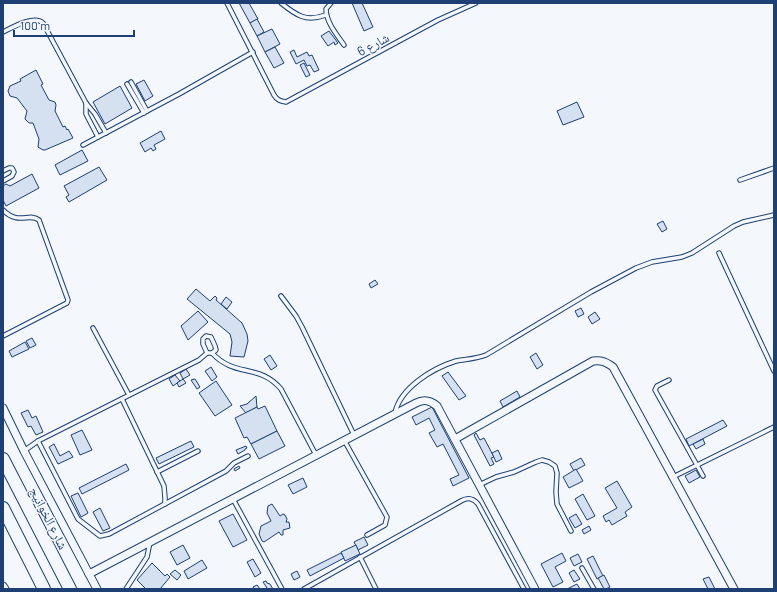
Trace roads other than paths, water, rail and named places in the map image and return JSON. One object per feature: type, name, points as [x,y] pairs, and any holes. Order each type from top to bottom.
[{"type":"highway","name":"شارع الخوانيج","points":[[3,459],[70,589]]},
{"type":"highway","points":[[3,508],[44,589]]},
{"type":"street","points":[[455,439],[593,361],[600,360],[607,362],[613,367],[734,589]]},
{"type":"street","points":[[89,574],[232,498],[421,401],[432,402],[437,406],[535,589]]},
{"type":"street","points":[[3,408],[97,589]]},
{"type":"lane","points":[[83,145],[253,52],[227,3]]},
{"type":"lane","points":[[281,3],[297,16],[317,18],[326,15]]},
{"type":"lane","points":[[331,3],[326,9],[326,15],[331,26],[344,45]]},
{"type":"lane","name":"شارع 6","points":[[253,52],[274,95],[281,102],[286,102],[438,20],[476,3]]},
{"type":"lane","points":[[3,32],[34,19],[41,21],[86,103],[95,114],[106,133]]},
{"type":"lane","points":[[129,83],[145,112]]},
{"type":"lane","points":[[86,103],[86,114],[98,137]]},
{"type":"lane","points":[[3,171],[9,168],[14,170],[14,175],[3,181]]},
{"type":"lane","points":[[740,180],[774,168]]},
{"type":"lane","points":[[3,210],[16,218],[32,217],[39,220],[68,300],[67,303],[3,336]]},
{"type":"lane","points":[[394,414],[396,406],[404,393],[428,374],[452,363],[486,355],[591,292],[636,268],[652,262],[672,260],[682,257],[692,253],[734,226],[743,222],[774,215]]},
{"type":"lane","points":[[719,253],[774,371]]},
{"type":"lane","points":[[282,296],[302,327],[354,435]]},
{"type":"lane","points":[[93,328],[129,395]]},
{"type":"lane","points":[[207,353],[202,342],[204,338],[208,336],[212,339],[216,348],[212,353]]},
{"type":"lane","points":[[24,451],[38,441],[202,358],[207,353],[212,353],[224,364],[230,367],[260,373],[275,382],[281,389],[316,455]]},
{"type":"lane","points":[[669,380],[656,386],[655,390],[703,476]]},
{"type":"lane","points":[[122,399],[157,472],[165,492],[165,504]]},
{"type":"lane","points":[[673,476],[774,427]]},
{"type":"lane","points":[[344,440],[387,518],[385,525],[367,535]]},
{"type":"lane","points":[[38,441],[78,519],[100,536],[106,536],[226,471],[234,463],[248,456]]},
{"type":"lane","points":[[157,472],[198,451]]},
{"type":"lane","points":[[479,485],[542,460],[549,462],[555,466],[557,472],[557,504],[571,531]]},
{"type":"lane","points":[[232,498],[282,589]]},
{"type":"lane","points":[[304,589],[468,498],[472,499],[478,504],[524,589]]},
{"type":"lane","points":[[126,589],[147,557],[150,541]]},
{"type":"lane","points":[[360,557],[376,589]]},
{"type":"lane","points":[[582,568],[594,589]]}]
